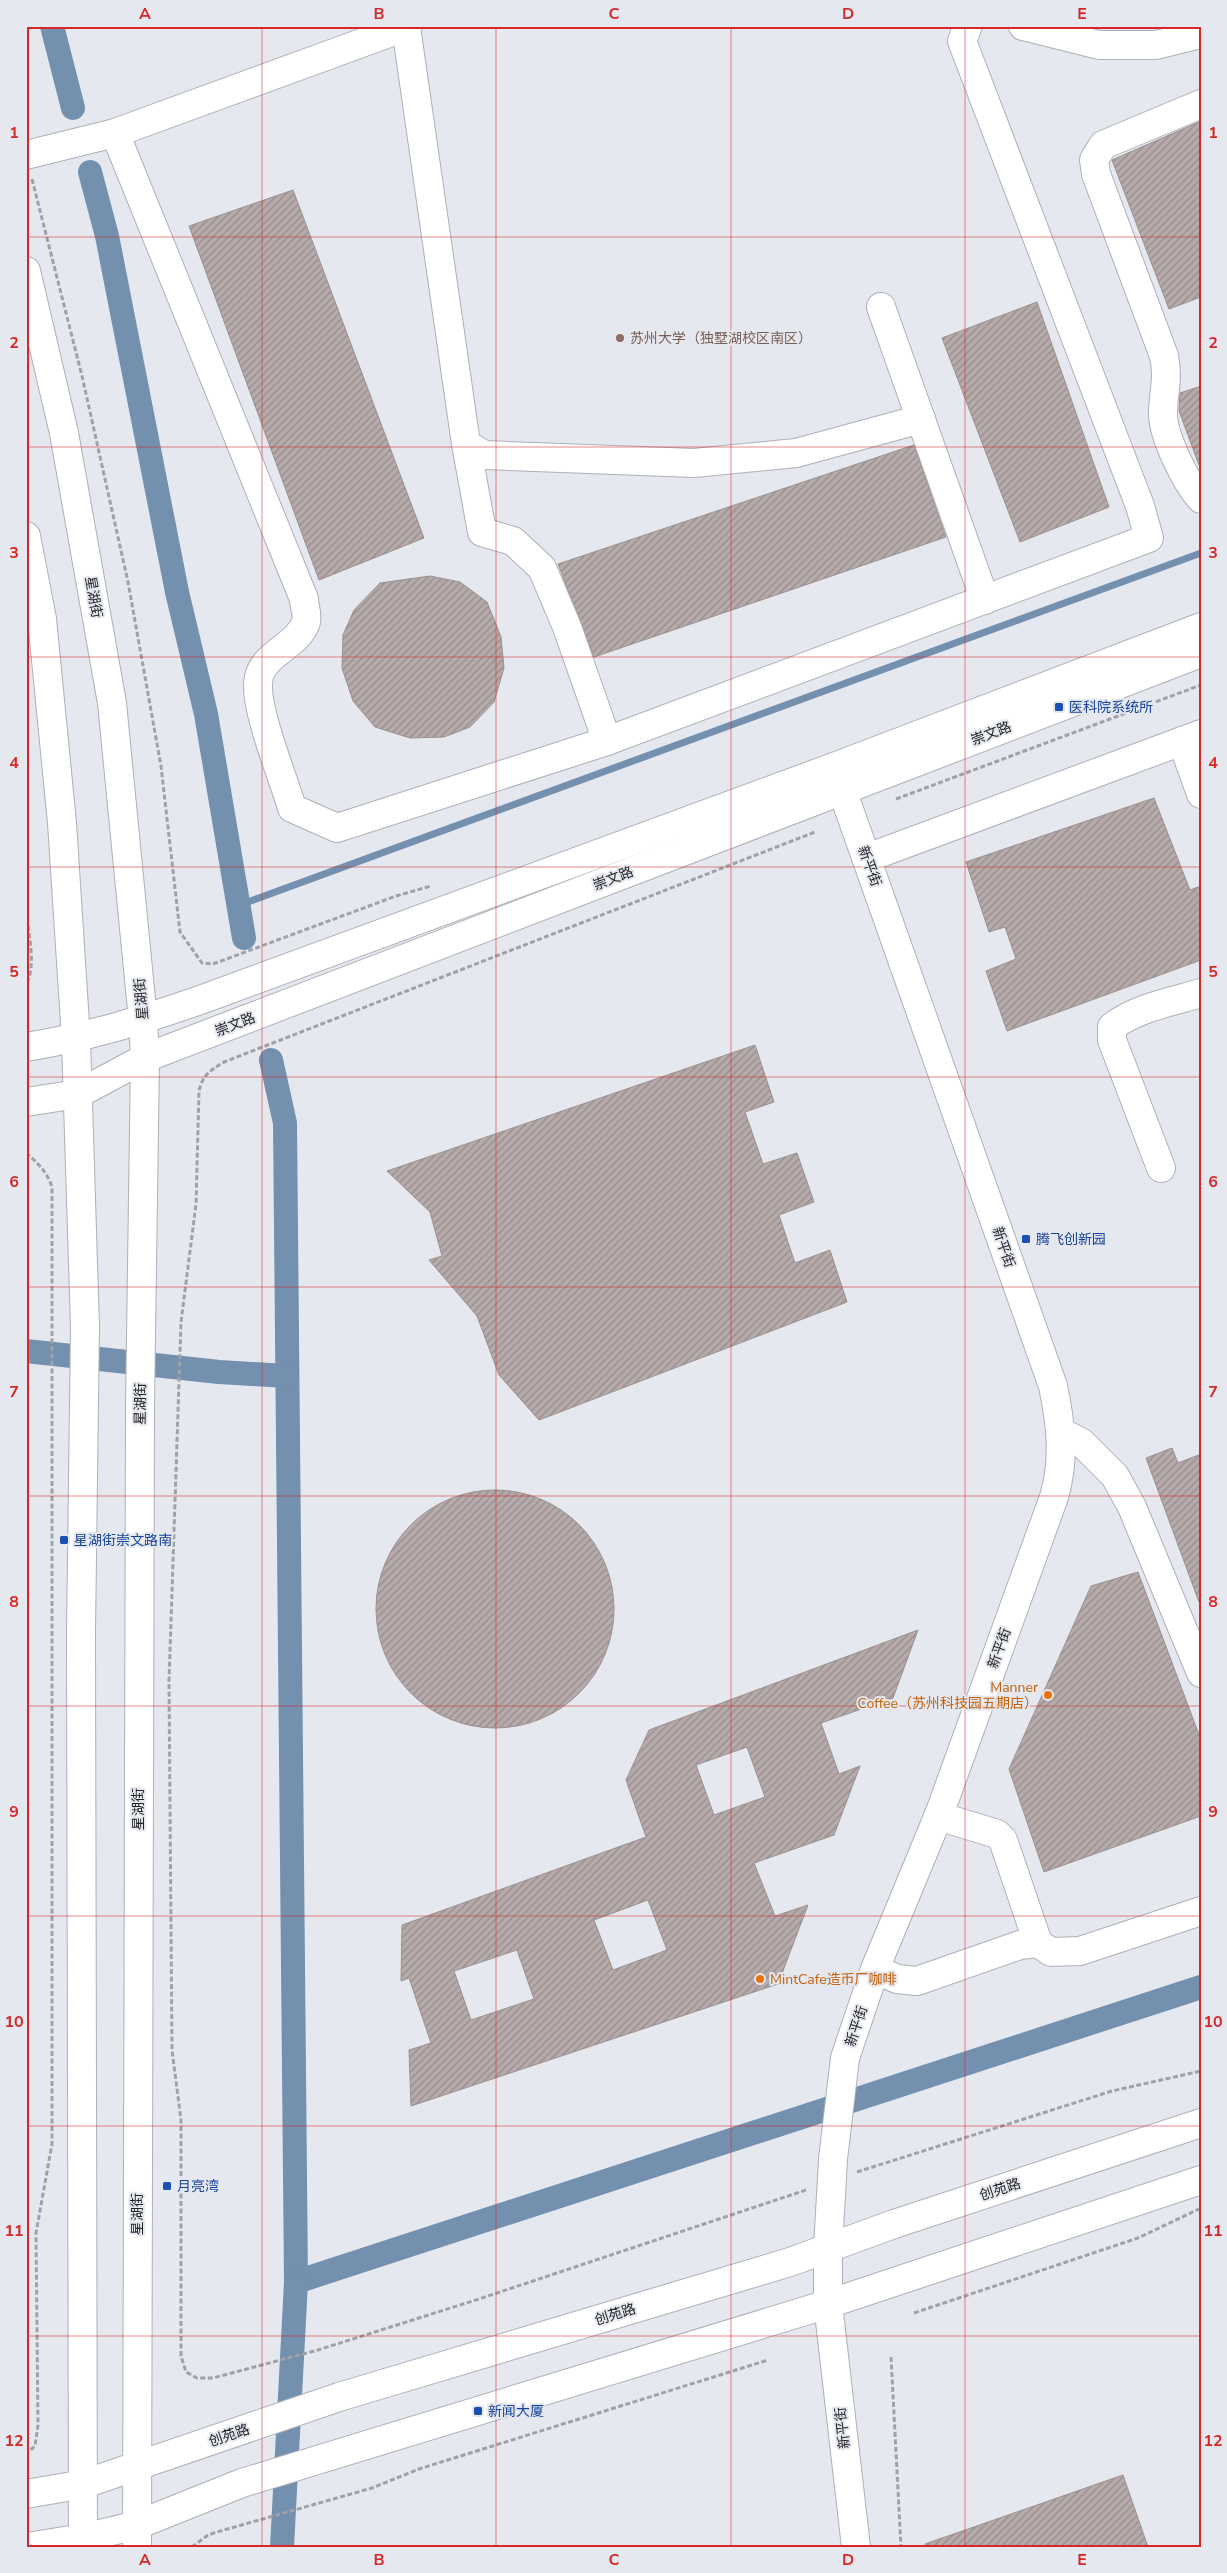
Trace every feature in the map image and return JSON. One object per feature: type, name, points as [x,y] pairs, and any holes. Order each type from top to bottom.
[{"type":"main road","points":[[115,133],[304,599],[306,620],[296,639],[264,664],[258,682],[261,708],[292,808],[337,828],[607,741],[1149,538],[1140,506],[962,41],[968,26]]},
{"type":"main road","points":[[1023,26],[1098,45],[1156,45],[1201,34]]},
{"type":"main road","points":[[29,165],[407,27],[466,444],[482,532],[513,541],[542,568],[567,627],[607,741]]},
{"type":"main road","points":[[1201,104],[1103,145],[1094,160],[1096,174],[1164,356],[1168,374],[1162,416],[1178,466],[1201,499]]},
{"type":"main road","name":"星湖街","points":[[26,271],[64,433],[112,703],[143,1020],[145,1058],[140,1406],[137,2536]]},
{"type":"main road","points":[[881,307],[985,600]]},
{"type":"main road","points":[[466,444],[484,455],[694,462],[796,454],[921,420]]},
{"type":"main road","points":[[26,536],[44,639],[62,823],[76,1039],[85,1327],[81,1632],[84,2542]]},
{"type":"main road","name":"崇文路","points":[[26,1102],[78,1094],[145,1058],[335,985],[1201,627]]},
{"type":"main road","name":"崇文路","points":[[26,1047],[76,1039],[143,1020],[328,953],[1201,653]]},
{"type":"main road","points":[[867,858],[1192,738],[1201,794]]},
{"type":"main road","name":"新平街","points":[[838,778],[1053,1386],[1061,1432],[1060,1474],[1054,1497],[938,1816],[874,1969],[845,2058],[832,2170],[828,2248],[828,2304],[856,2547]]},
{"type":"main road","points":[[1161,1168],[1112,1040],[1112,1028],[1122,1019],[1201,993]]},
{"type":"main road","points":[[1061,1432],[1082,1443],[1115,1476],[1132,1507],[1200,1669]]},
{"type":"main road","points":[[938,1816],[997,1834],[1003,1840],[1038,1943],[1051,1952],[1080,1951],[1201,1911]]},
{"type":"main road","points":[[874,1969],[897,1979],[917,1980],[1020,1945],[1038,1943]]},
{"type":"main road","name":"创苑路","points":[[26,2494],[84,2484],[339,2397],[771,2268],[1201,2123]]},
{"type":"main road","points":[[27,2547],[137,2536],[242,2483],[828,2304],[1201,2180]]},
{"type":"path","points":[[29,165],[82,376],[128,582],[161,766],[179,922]]},
{"type":"path","points":[[893,800],[1201,685]]},
{"type":"path","points":[[814,832],[224,1062],[206,1072],[199,1091],[196,1204],[180,1322],[169,1681],[172,2050],[180,2120],[180,2356],[186,2372],[197,2378],[213,2378],[318,2350],[736,2214],[832,2170],[1112,2091],[1201,2071]]},
{"type":"path","points":[[26,911],[30,954],[30,975],[26,985]]},
{"type":"path","points":[[26,1153],[37,1162],[48,1176],[52,1187],[52,2144],[36,2233],[38,2424],[35,2446],[26,2454]]},
{"type":"path","points":[[914,2313],[1138,2238],[1201,2208]]},
{"type":"path","points":[[891,2357],[901,2547]]},
{"type":"path","points":[[192,2547],[208,2535],[226,2529],[372,2488],[419,2469],[768,2360]]},
{"type":"building","points":[[1201,121],[1201,297],[1169,309],[1112,160]]},
{"type":"building","points":[[293,190],[424,538],[319,580],[189,226]]},
{"type":"building","points":[[1037,302],[1109,507],[1020,542],[942,338]]},
{"type":"building","points":[[1201,386],[1201,465],[1199,465],[1179,411],[1180,393]]},
{"type":"building","points":[[914,445],[946,537],[594,657],[558,564]]},
{"type":"building","points":[[430,576],[460,582],[487,602],[501,637],[504,668],[494,702],[470,727],[444,737],[410,738],[375,727],[353,701],[342,668],[343,635],[354,610],[380,583]]},
{"type":"building","points":[[1154,798],[1190,890],[1201,886],[1201,960],[1007,1031],[986,971],[1016,959],[1005,927],[989,932],[966,862]]},
{"type":"building","points":[[755,1045],[774,1102],[745,1112],[763,1164],[797,1153],[814,1202],[779,1215],[795,1263],[830,1250],[847,1302],[539,1420],[499,1375],[477,1316],[429,1260],[442,1256],[430,1212],[387,1171]]},
{"type":"building","points":[[1172,1448],[1178,1463],[1201,1454],[1201,1602],[1199,1602],[1146,1458]]},
{"type":"building","points":[[495,1490],[518,1493],[540,1499],[561,1510],[579,1525],[594,1543],[605,1564],[611,1586],[614,1609],[611,1632],[605,1654],[594,1675],[579,1693],[561,1708],[540,1719],[518,1725],[495,1728],[472,1725],[450,1719],[429,1708],[411,1693],[396,1675],[385,1654],[379,1632],[376,1609],[379,1586],[385,1564],[396,1543],[411,1525],[429,1510],[450,1499],[472,1493]]},
{"type":"building","points":[[1138,1572],[1201,1740],[1201,1816],[1044,1872],[1009,1769],[1091,1586]]},
{"type":"building","points":[[918,1630],[893,1698],[821,1723],[839,1774],[860,1766],[834,1835],[754,1863],[775,1916],[808,1905],[778,1984],[411,2106],[409,2050],[431,2043],[409,1978],[401,1981],[402,1925],[646,1837],[626,1780],[649,1730]],"holes":[[[747,1747],[765,1797],[714,1815],[696,1765]],[[648,1900],[667,1950],[613,1970],[594,1920]],[[517,1950],[534,1999],[471,2020],[454,1971]]]},
{"type":"building","points":[[1123,2475],[1148,2547],[926,2547],[925,2544]]},
{"type":"waterway","points":[[52,26],[73,108]]},
{"type":"waterway","points":[[90,172],[107,236],[177,592],[206,714],[244,938]]},
{"type":"waterway","points":[[237,906],[1201,553]]},
{"type":"waterway","points":[[271,1060],[285,1123],[296,2282],[1201,1987]]},
{"type":"waterway","points":[[26,1351],[219,1372],[287,1376]]},
{"type":"waterway","points":[[282,2547],[296,2282]]},
{"type":"place","name":"苏州大学（独墅湖校区南区）","points":[[620,338]]},
{"type":"place","name":"医科院系统所","points":[[1059,707]]},
{"type":"place","name":"腾飞创新园","points":[[1026,1239]]},
{"type":"place","name":"星湖街崇文路南","points":[[64,1540]]},
{"type":"place","name":"Manner Coffee（苏州科技园五期店）","points":[[1048,1695]]},
{"type":"place","name":"MintCafe造币厂咖啡","points":[[760,1979]]},
{"type":"place","name":"月亮湾","points":[[167,2186]]},
{"type":"place","name":"新闻大厦","points":[[478,2411]]}]
